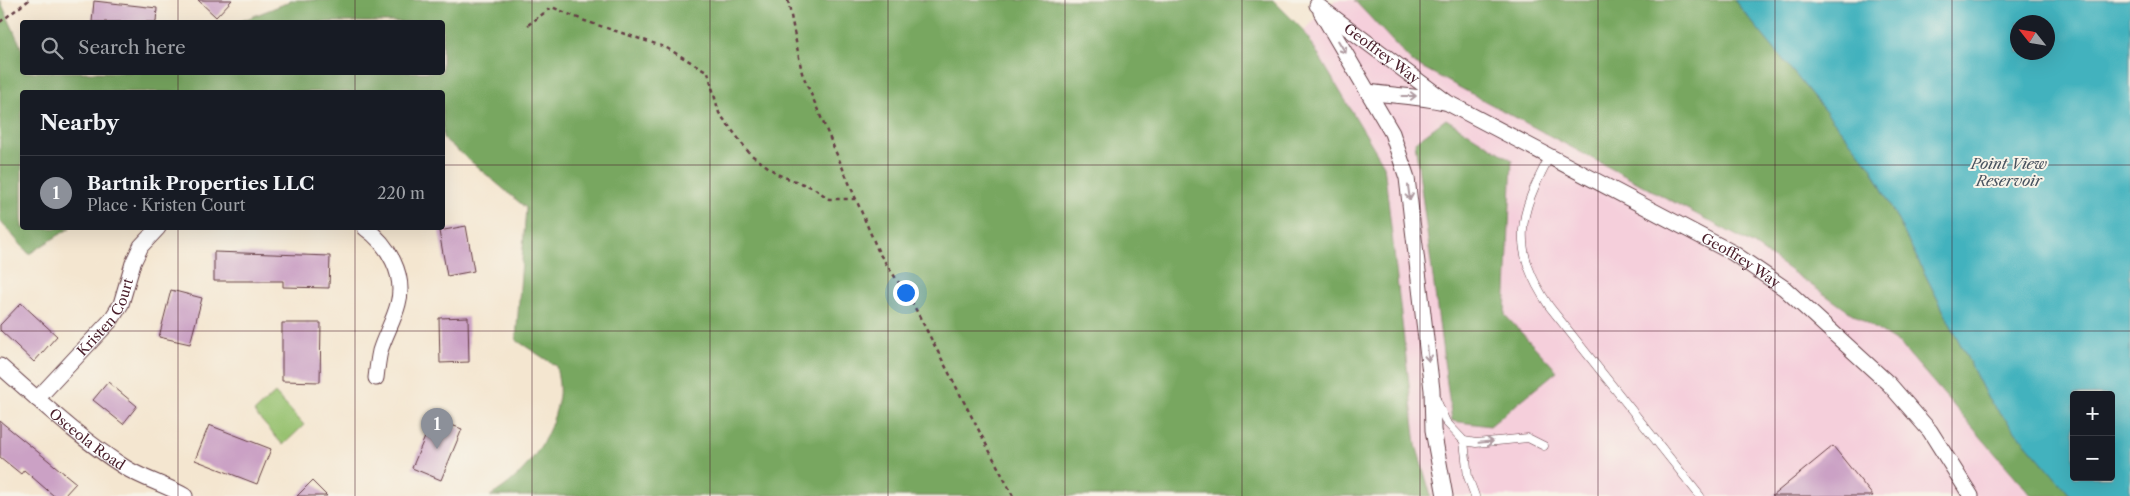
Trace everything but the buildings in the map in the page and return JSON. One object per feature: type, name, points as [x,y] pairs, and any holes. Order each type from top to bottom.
[{"type":"street","name":"Geoffrey Way","points":[[1315,2],[1392,133],[1407,178],[1432,390],[1433,430],[1445,496]]},
{"type":"street","name":"Geoffrey Way","points":[[1315,2],[1448,103],[1733,253],[1784,288],[1889,384],[1930,431],[1971,496]]},
{"type":"street","name":"Geoffrey Way","points":[[1368,92],[1395,96],[1419,96],[1448,103]]},
{"type":"street","name":"Kristen Court","points":[[37,399],[111,320],[121,304],[133,263],[141,246],[156,230]]},
{"type":"street","points":[[367,230],[383,244],[392,259],[398,274],[400,289],[398,304],[380,352],[376,378]]},
{"type":"street","name":"Osceola Road","points":[[0,366],[70,427],[128,469],[185,496]]},
{"type":"lane","points":[[1550,156],[1533,188],[1523,223],[1523,241],[1530,275],[1549,306],[1700,496]]},
{"type":"lane","points":[[1432,390],[1446,422],[1464,441],[1476,443],[1528,438],[1544,446]]},
{"type":"lane","points":[[1464,441],[1468,477],[1474,496]]},
{"type":"path","points":[[0,22],[29,0]]},
{"type":"path","points":[[788,0],[802,73],[879,253],[913,304],[1013,496]]},
{"type":"path","points":[[528,25],[552,7],[585,21],[665,47],[708,72],[718,113],[750,154],[779,175],[814,188],[829,198],[856,199]]},
{"type":"shaded area","points":[[1335,0],[1354,0],[1412,62],[1755,245],[1851,313],[1901,345],[2032,496],[1431,496],[1304,31]]},
{"type":"green space","points":[[0,0],[20,45],[20,75],[445,75],[445,20],[244,20],[290,0],[1273,0],[1304,31],[1384,165],[1416,445],[1431,496],[490,496],[514,479],[534,456],[549,430],[554,416],[559,397],[559,384],[556,366],[516,340],[526,208],[445,140],[445,90],[20,90],[20,230],[67,230],[29,254],[0,221]]},
{"type":"green space","points":[[1354,0],[1734,0],[1871,167],[1988,399],[2071,496],[2032,496],[1901,345],[1851,313],[1754,245],[1412,62]]},
{"type":"green space","points":[[1446,119],[1512,160],[1505,315],[1557,371],[1490,426],[1452,421],[1415,142]]},
{"type":"green space","points":[[275,393],[304,425],[283,445],[254,412]]},
{"type":"water","name":"Point View Reservoir","points":[[1734,0],[2130,0],[2130,496],[2071,496],[1988,399],[1871,167]]},
{"type":"place","name":"Bartnik Properties LLC","points":[[437,449]]}]
